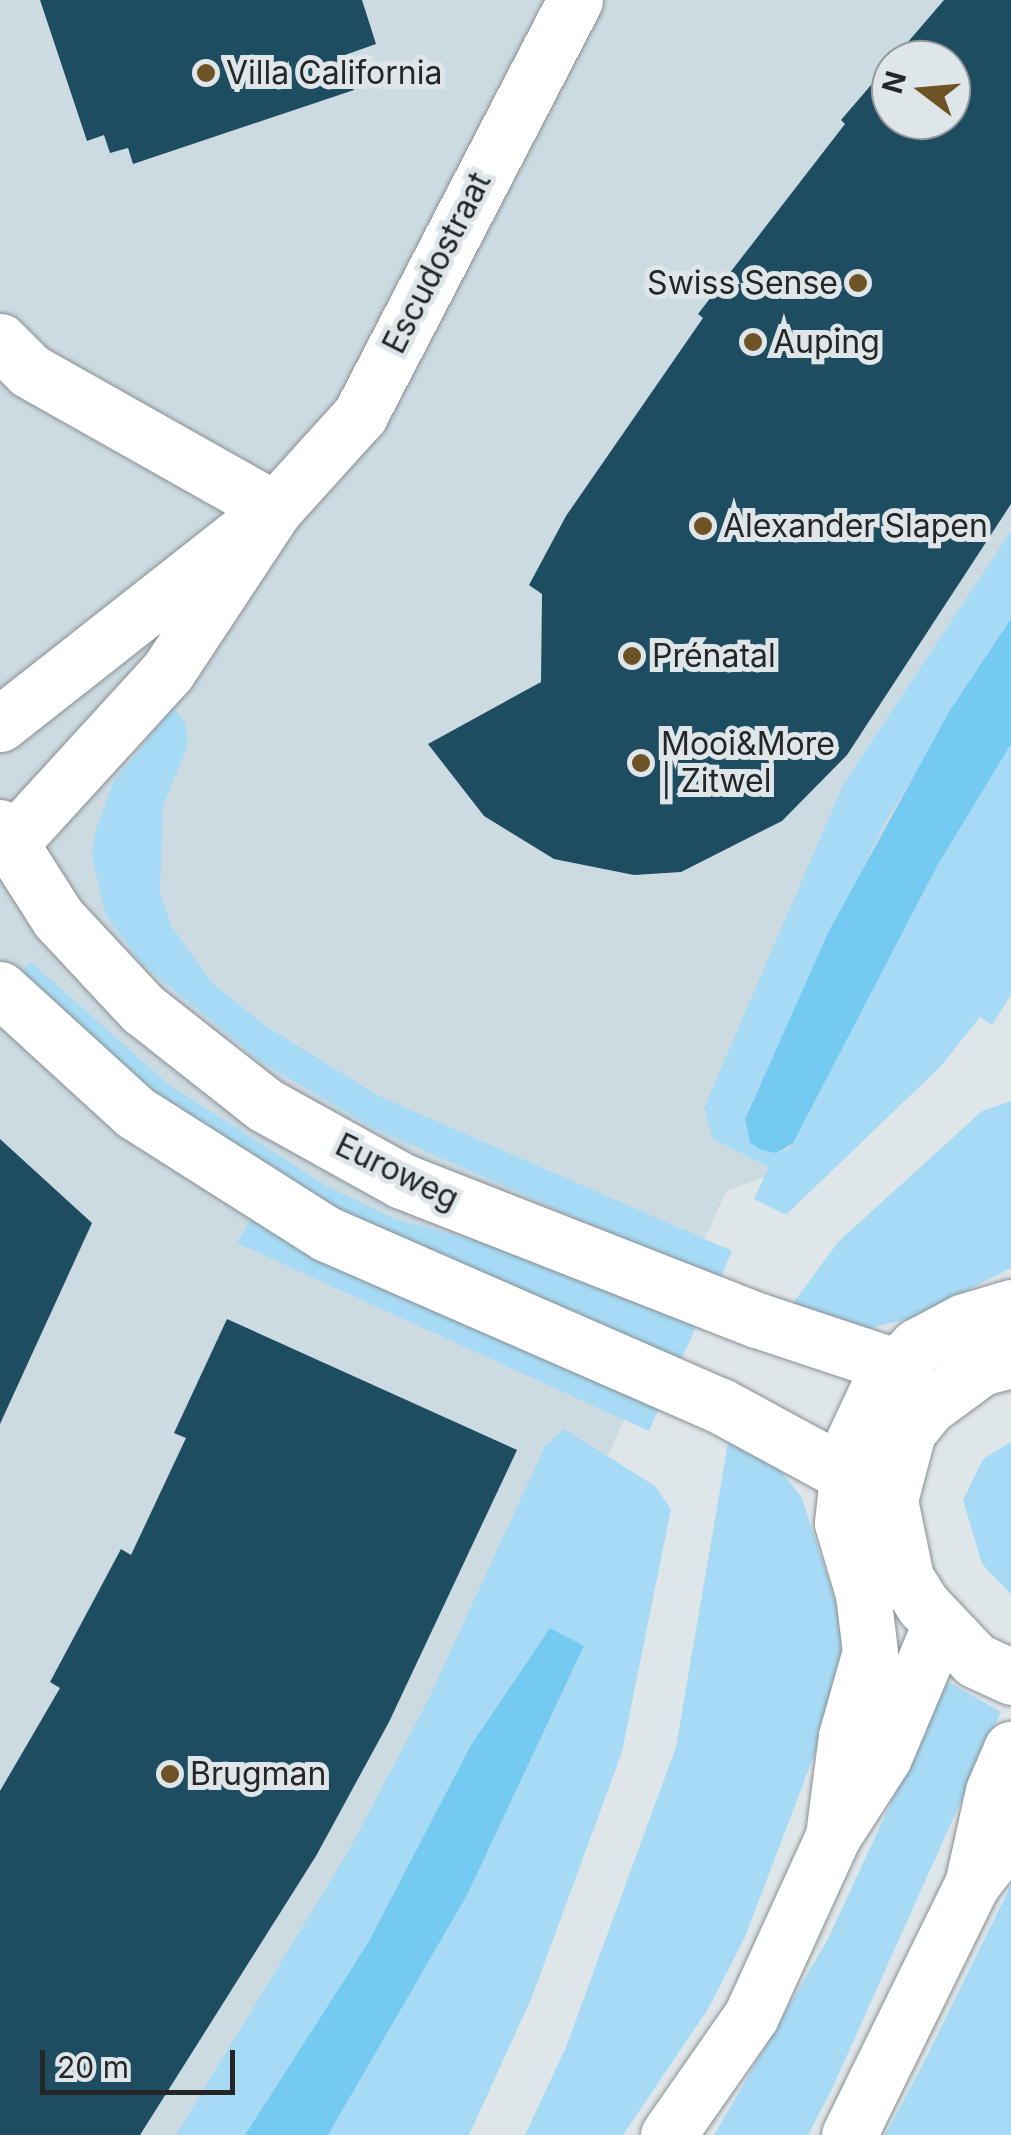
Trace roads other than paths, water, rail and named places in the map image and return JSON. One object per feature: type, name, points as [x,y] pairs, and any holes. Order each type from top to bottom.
[{"type":"street","name":"Escudostraat","points":[[3,839],[168,671],[275,509],[360,415],[574,0]]},
{"type":"street","points":[[0,342],[30,370],[275,509]]},
{"type":"street","name":"Escudostraat","points":[[0,724],[275,509]]},
{"type":"street","name":"Euroweg","points":[[3,839],[58,918],[143,1009],[265,1106],[402,1181],[757,1320],[895,1366]]},
{"type":"street","points":[[0,990],[136,1113],[327,1234],[719,1405],[867,1486]]},
{"type":"street","points":[[1011,1307],[964,1321],[895,1366],[868,1404],[867,1486],[906,1578],[940,1627],[975,1660],[1011,1678]]},
{"type":"street","points":[[833,1836],[869,1626],[842,1523],[928,1407],[981,1368],[1011,1360]]},
{"type":"street","points":[[668,2135],[751,2016],[833,1836],[884,1757],[940,1627]]},
{"type":"street","points":[[972,1884],[994,1791],[1011,1749]]},
{"type":"street","points":[[848,2135],[972,1884],[1011,1834]]},
{"type":"place","name":"Villa California","points":[[206,73]]},
{"type":"place","name":"Swiss Sense","points":[[858,283]]},
{"type":"place","name":"Auping","points":[[753,342]]},
{"type":"place","name":"Alexander Slapen","points":[[703,526]]},
{"type":"place","name":"Prénatal","points":[[632,656]]},
{"type":"place","name":"Mooi&More | Zitwel","points":[[641,763]]},
{"type":"place","name":"Brugman","points":[[170,1774]]}]
